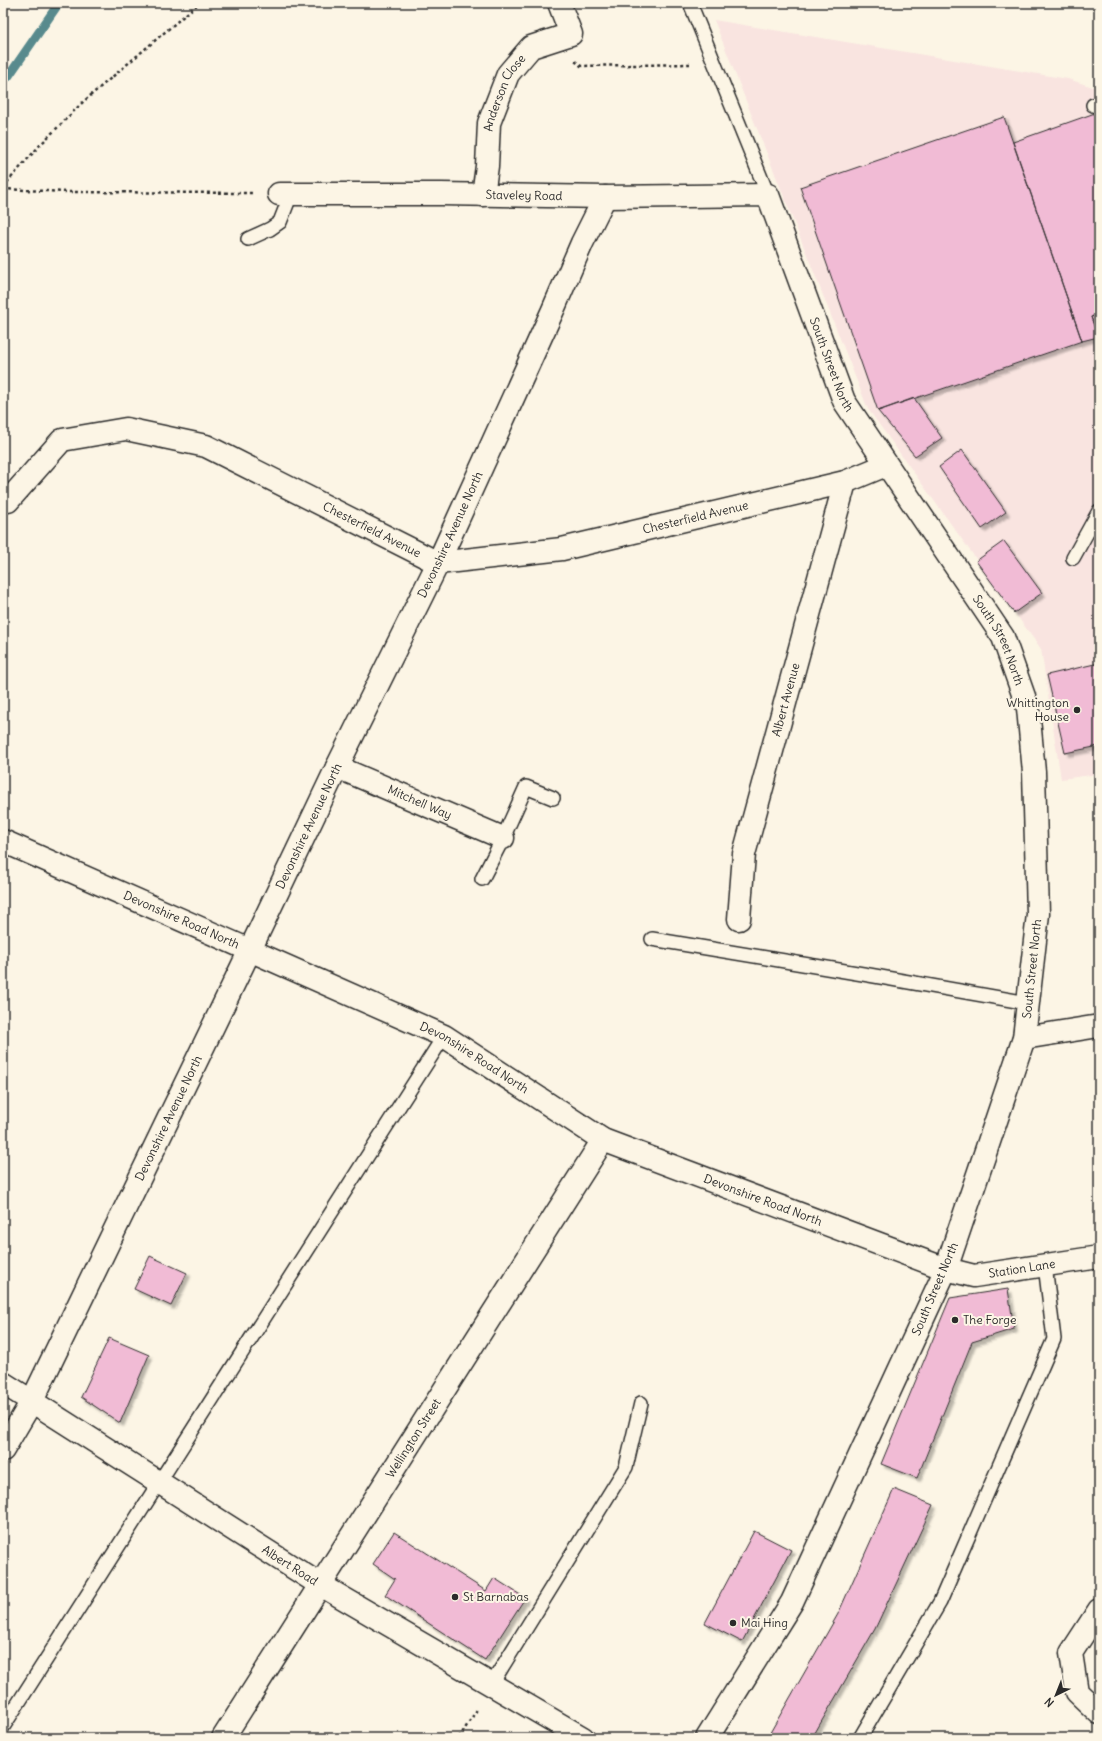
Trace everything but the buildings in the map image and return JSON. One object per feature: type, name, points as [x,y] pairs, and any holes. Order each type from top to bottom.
[{"type":"street","name":"Anderson Close","points":[[483,195],[487,166],[489,123],[508,74],[531,47],[571,34],[559,3]]},
{"type":"street","name":"Staveley Road","points":[[285,194],[605,197],[768,195]]},
{"type":"street","name":"South Street North","points":[[707,1738],[792,1602],[946,1269],[1024,1038],[1038,914],[1034,772],[1028,708],[1003,637],[844,401],[768,195]]},
{"type":"street","name":"Devonshire Avenue North","points":[[3,1450],[32,1401],[250,950],[337,766],[438,563],[582,243],[605,197]]},
{"type":"street","name":"Chesterfield Avenue","points":[[8,501],[62,440],[126,429],[206,446],[438,563],[562,549],[845,482],[886,465]]},
{"type":"street","name":"Albert Avenue","points":[[739,919],[744,854],[845,482]]},
{"type":"street","name":"Mitchell Way","points":[[337,766],[503,838]]},
{"type":"street","name":"Devonshire Road North","points":[[3,841],[444,1036],[603,1140],[946,1269]]},
{"type":"street","points":[[1024,1038],[1099,1026]]},
{"type":"street","name":"Wellington Street","points":[[223,1738],[319,1584],[603,1140]]},
{"type":"street","name":"Station Lane","points":[[946,1269],[974,1276],[1099,1257]]},
{"type":"street","name":"Albert Road","points":[[3,1383],[319,1584],[583,1738]]},
{"type":"street","points":[[1099,1610],[1071,1654],[1077,1692],[1099,1713]]},
{"type":"lane","points":[[690,3],[768,195]]},
{"type":"lane","points":[[248,239],[270,229],[280,222],[285,194]]},
{"type":"lane","points":[[1072,558],[1098,516]]},
{"type":"lane","points":[[482,879],[503,838],[526,787],[553,798]]},
{"type":"lane","points":[[652,940],[869,975],[1028,1003]]},
{"type":"lane","points":[[3,1727],[444,1036]]},
{"type":"lane","points":[[860,1738],[940,1602],[1054,1339],[1045,1265]]},
{"type":"lane","points":[[491,1685],[626,1467],[641,1403]]},
{"type":"path","points":[[3,188],[40,145],[84,101],[199,3]]},
{"type":"path","points":[[552,40],[580,66],[714,64]]},
{"type":"path","points":[[3,188],[67,192],[230,192],[285,194]]},
{"type":"path","points":[[459,1738],[491,1685]]},
{"type":"shaded area","points":[[714,20],[1068,79],[1099,89],[1099,774],[1061,779],[1041,649],[868,409]]},
{"type":"waterway","points":[[8,77],[59,3]]},
{"type":"place","name":"Whittington House","points":[[1077,710]]},
{"type":"place","name":"The Forge","points":[[955,1320]]},
{"type":"place","name":"St Barnabas","points":[[455,1597]]},
{"type":"place","name":"Mai Hing","points":[[733,1623]]}]
